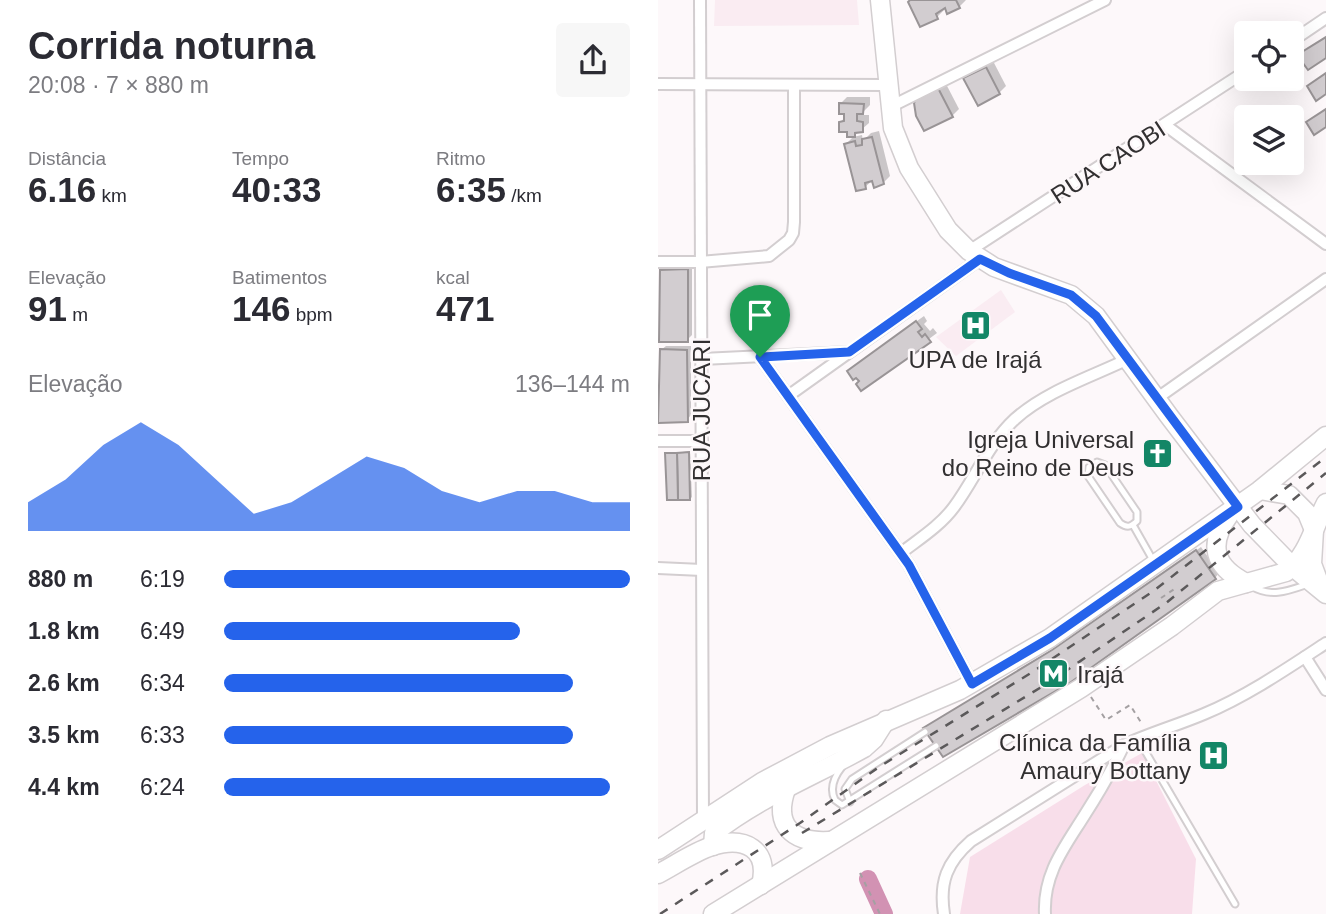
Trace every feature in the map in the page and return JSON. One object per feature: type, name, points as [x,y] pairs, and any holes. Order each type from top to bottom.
[{"type":"main road","points":[[880,0],[893,128],[909,167],[948,230],[974,255],[1009,273],[1071,295],[1096,316],[1234,509],[1293,567],[1320,589]]},
{"type":"main road","points":[[659,849],[762,782],[830,746],[972,684],[1022,659],[1260,490],[1326,436]]},
{"type":"main road","points":[[1260,490],[1289,495],[1307,513],[1314,530],[1312,564],[1320,589]]},
{"type":"main road","points":[[713,914],[1081,688],[1172,626],[1213,594],[1225,587],[1280,575],[1293,567],[1306,548],[1326,503]]},
{"type":"main road","points":[[1234,509],[1220,527],[1215,542],[1216,550],[1223,568],[1245,583]]},
{"type":"main road","points":[[713,846],[714,833],[729,821],[869,744],[886,720]]},
{"type":"main road","points":[[786,789],[781,808],[786,826],[801,839],[831,841]]},
{"type":"main road","points":[[658,874],[713,846],[740,843],[755,849],[759,855],[764,870],[761,885]]},
{"type":"street","name":"RUA JUCARI","points":[[700,0],[703,820]]},
{"type":"street","points":[[890,107],[1105,0]]},
{"type":"street","points":[[1304,33],[1326,18]]},
{"type":"street","name":"RUA CAOBI","points":[[788,396],[974,255],[1234,79]]},
{"type":"street","points":[[658,84],[887,85]]},
{"type":"street","points":[[658,262],[700,262],[769,256],[777,252],[793,233],[794,85]]},
{"type":"street","points":[[1165,125],[1326,244]]},
{"type":"street","points":[[1156,399],[1326,278]]},
{"type":"street","points":[[702,359],[849,352]]},
{"type":"street","points":[[760,357],[901,553],[972,684]]},
{"type":"street","points":[[901,553],[948,515],[990,449],[1023,412],[1046,398],[1128,359]]},
{"type":"street","points":[[658,441],[702,440]]},
{"type":"street","points":[[1314,530],[1324,545]]},
{"type":"street","points":[[658,568],[702,570]]},
{"type":"street","points":[[944,914],[942,894],[946,870],[963,848],[1033,800],[1124,746],[1143,736],[1206,713],[1326,643]]},
{"type":"street","points":[[1305,657],[1326,690]]},
{"type":"street","points":[[1045,914],[1047,882],[1054,864],[1104,784],[1124,746]]},
{"type":"lane","points":[[1101,462],[1105,465],[1138,517],[1133,525],[1124,526],[1120,523],[1088,476],[1092,463],[1101,462]]},
{"type":"lane","points":[[1133,525],[1155,565]]},
{"type":"lane","points":[[1245,583],[1263,592],[1276,594],[1320,589]]},
{"type":"lane","points":[[849,802],[845,789],[852,779],[925,732]]},
{"type":"lane","points":[[1143,736],[1235,904]]},
{"type":"lane","points":[[850,756],[839,771],[832,790],[837,803],[842,805],[936,746]]},
{"type":"path","points":[[1161,598],[1176,588]]},
{"type":"path","points":[[1081,688],[1088,693],[1106,720],[1130,705],[1143,736]]},
{"type":"path","points":[[860,873],[880,914]]},
{"type":"shaded area","points":[[715,0],[857,0],[859,25],[714,26]]},
{"type":"shaded area","name":"UPA de Irajá","points":[[1001,290],[1015,312],[956,356],[936,337]]},
{"type":"shaded area","points":[[1142,753],[1196,859],[1192,914],[960,914],[970,857],[1085,785]]},
{"type":"building","points":[[956,0],[960,8],[947,14],[945,8],[936,14],[938,19],[920,27],[908,2]]},
{"type":"building","points":[[1326,37],[1326,58],[1308,70],[1304,65],[1304,51]]},
{"type":"building","points":[[986,67],[1000,94],[978,106],[963,78]]},
{"type":"building","points":[[1326,73],[1326,94],[1316,101],[1307,86]]},
{"type":"building","points":[[938,88],[953,117],[924,131],[916,116],[914,103],[916,99]]},
{"type":"building","points":[[839,103],[864,104],[863,114],[857,114],[857,121],[863,122],[863,132],[855,133],[855,137],[847,137],[847,132],[839,132],[839,122],[844,121],[844,114],[839,114]]},
{"type":"building","points":[[1326,109],[1326,127],[1314,135],[1306,122]]},
{"type":"building","points":[[872,137],[884,184],[874,188],[872,181],[865,183],[866,189],[856,191],[844,144],[855,141],[856,146],[862,145],[862,139]]},
{"type":"building","points":[[688,269],[688,342],[659,342],[660,270]]},
{"type":"building","points":[[916,321],[922,329],[918,332],[922,337],[925,334],[931,342],[861,391],[856,384],[859,381],[856,378],[853,380],[847,371]]},
{"type":"building","points":[[660,349],[687,350],[688,422],[658,423]]},
{"type":"building","points":[[689,452],[690,500],[678,500],[677,453]]},
{"type":"building","points":[[665,453],[677,453],[678,500],[667,500]]},
{"type":"building","points":[[1196,550],[1216,579],[1071,682],[943,757],[923,728],[1052,650]]},
{"type":"waterway","points":[[868,879],[884,914]]},
{"type":"railway","points":[[660,914],[800,823],[879,767],[1034,671],[1152,592],[1326,457]]},
{"type":"railway","points":[[802,833],[1048,683],[1166,603],[1326,473]]},
{"type":"place","name":"UPA de Irajá","points":[[975,325]]},
{"type":"place","name":"Igreja Universal do Reino de Deus","points":[[1157,453]]},
{"type":"place","name":"Irajá","points":[[1054,674]]},
{"type":"place","name":"Clínica da Família Amaury Bottany","points":[[1214,756]]},
{"type":"route","points":[[980,259],[1009,273],[1071,295],[1096,316],[1238,507],[1050,638],[972,684],[909,565],[760,357],[849,352],[980,259]]}]
